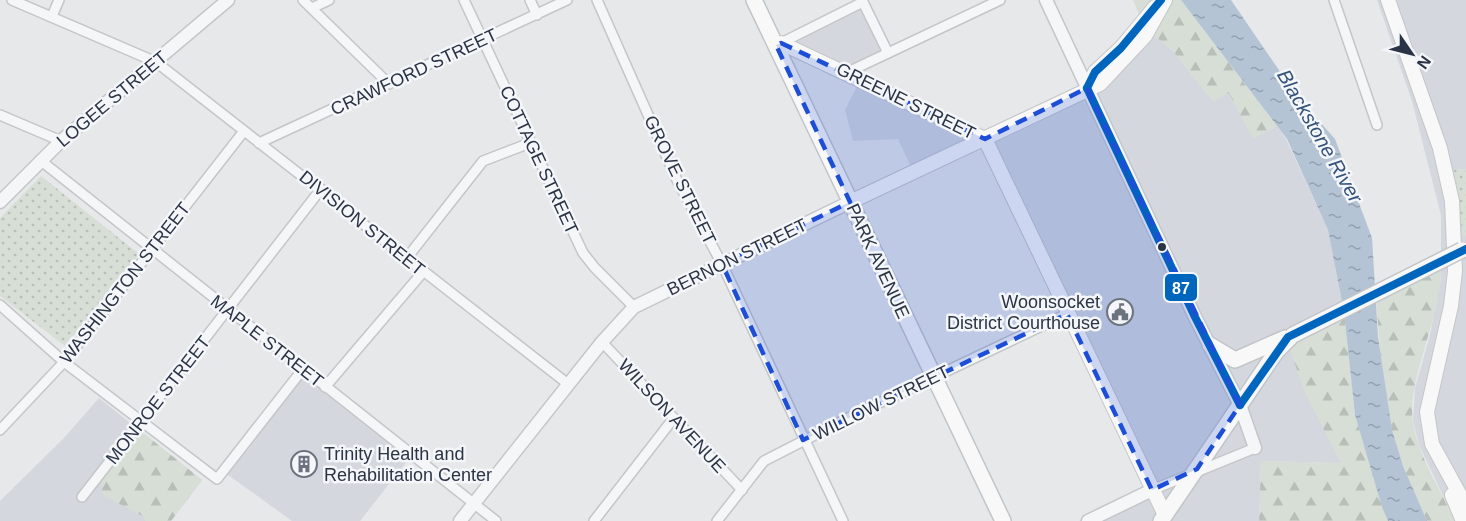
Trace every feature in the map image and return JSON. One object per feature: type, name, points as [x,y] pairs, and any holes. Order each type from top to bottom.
[{"type":"main road","name":"PARK AVENUE","points":[[754,0],[779,44],[850,202],[1004,521]]},
{"type":"main road","name":"BERNON STREET","points":[[850,202],[1087,88],[1095,72],[1146,25],[1163,0]]},
{"type":"main road","points":[[1388,0],[1440,148],[1453,211],[1455,272],[1451,306],[1427,412],[1432,444],[1466,506]]},
{"type":"main road","name":"GREENE STREET","points":[[779,44],[848,72],[985,139],[1152,490],[1163,518]]},
{"type":"main road","points":[[1210,345],[1235,360],[1290,336],[1464,249]]},
{"type":"main road","points":[[1163,518],[1290,336]]},
{"type":"main road","points":[[1437,454],[1438,465],[1463,521]]},
{"type":"street","name":"DIVISION STREET","points":[[12,0],[156,62],[568,384]]},
{"type":"street","points":[[52,16],[59,0]]},
{"type":"street","name":"LOGEE STREET","points":[[0,202],[40,160],[228,0]]},
{"type":"street","points":[[303,0],[388,84]]},
{"type":"street","points":[[312,8],[328,0]]},
{"type":"street","name":"COTTAGE STREET","points":[[464,0],[583,253],[634,307]]},
{"type":"street","points":[[530,0],[537,15]]},
{"type":"street","name":"CRAWFORD STREET","points":[[260,143],[567,0]]},
{"type":"street","name":"GROVE STREET","points":[[597,0],[677,180],[722,264],[843,521]]},
{"type":"street","points":[[848,72],[1000,0]]},
{"type":"street","points":[[1334,0],[1377,125]]},
{"type":"street","points":[[779,44],[862,1],[888,53]]},
{"type":"street","points":[[1048,1],[1087,88],[1240,405],[1255,448],[1197,469],[1088,521]]},
{"type":"street","points":[[0,115],[62,141]]},
{"type":"street","name":"WASHINGTON STREET","points":[[0,430],[63,362],[244,131]]},
{"type":"street","points":[[406,259],[483,161],[530,143]]},
{"type":"street","name":"MAPLE STREET","points":[[40,160],[496,521]]},
{"type":"street","name":"MONROE STREET","points":[[82,497],[321,189]]},
{"type":"street","name":"BERNON STREET","points":[[460,521],[602,342],[634,307],[850,202]]},
{"type":"street","points":[[326,387],[423,272]]},
{"type":"street","points":[[0,305],[63,362],[217,479],[303,369]]},
{"type":"street","name":"WILLOW STREET","points":[[717,521],[764,461],[933,377],[1067,314]]},
{"type":"street","name":"WILSON AVENUE","points":[[602,342],[742,490]]},
{"type":"street","points":[[594,521],[673,419]]},
{"type":"highlighted area","points":[[781,43],[985,139],[1087,88],[1240,405],[1197,469],[1152,490],[1067,314],[803,440],[722,264],[850,202],[776,45]]},
{"type":"shaded area","points":[[864,0],[889,54],[849,76],[781,46]]},
{"type":"shaded area","points":[[1377,0],[1466,0],[1466,169],[1454,170],[1464,236],[1466,235],[1466,521],[1455,521],[1419,445],[1413,421],[1415,388],[1430,335],[1441,278],[1441,215],[1412,101]]},
{"type":"shaded area","points":[[1145,28],[1172,50],[1213,101],[1229,92],[1253,138],[1277,126],[1286,139],[1328,230],[1344,312],[1341,463],[1261,461],[1259,521],[1079,521],[1146,488],[984,136],[1091,83]]},
{"type":"shaded area","points":[[858,84],[971,141],[912,169],[898,139],[853,141],[845,110]]},
{"type":"shaded area","points":[[303,372],[411,456],[360,521],[292,521],[224,472]]},
{"type":"shaded area","points":[[99,398],[202,480],[171,521],[0,521],[0,501],[64,438]]},
{"type":"green space","points":[[1133,0],[1181,0],[1277,126],[1253,139],[1229,93],[1213,101],[1172,50],[1145,28]]},
{"type":"green space","points":[[1466,169],[1466,235],[1463,237],[1454,170]]},
{"type":"green space","points":[[41,176],[139,254],[65,346],[0,296],[0,218]]},
{"type":"green space","points":[[1441,268],[1436,307],[1419,368],[1412,406],[1413,423],[1420,449],[1455,521],[1427,521],[1403,465],[1392,430],[1383,380],[1376,296]]},
{"type":"green space","points":[[1344,312],[1355,415],[1388,521],[1259,521],[1261,461],[1341,463],[1305,393],[1288,344]]},
{"type":"green space","points":[[141,431],[202,480],[171,521],[145,521],[144,517],[103,495],[101,482]]},
{"type":"water","name":"Blackstone River","points":[[1181,0],[1231,0],[1296,95],[1335,139],[1372,238],[1378,337],[1392,430],[1403,466],[1427,521],[1388,521],[1382,507],[1355,415],[1344,312],[1328,230],[1287,139]]},
{"type":"transit line","name":"87","points":[[1087,88],[1095,72],[1121,48],[1161,0]]},
{"type":"transit line","name":"87","points":[[1087,88],[1195,317],[1240,405]]},
{"type":"transit line","name":"87","points":[[1240,405],[1288,337],[1466,249]]},
{"type":"place","name":"Woonsocket District Courthouse","points":[[1120,312]]},
{"type":"place","name":"Trinity Health and Rehabilitation Center","points":[[304,464]]}]
